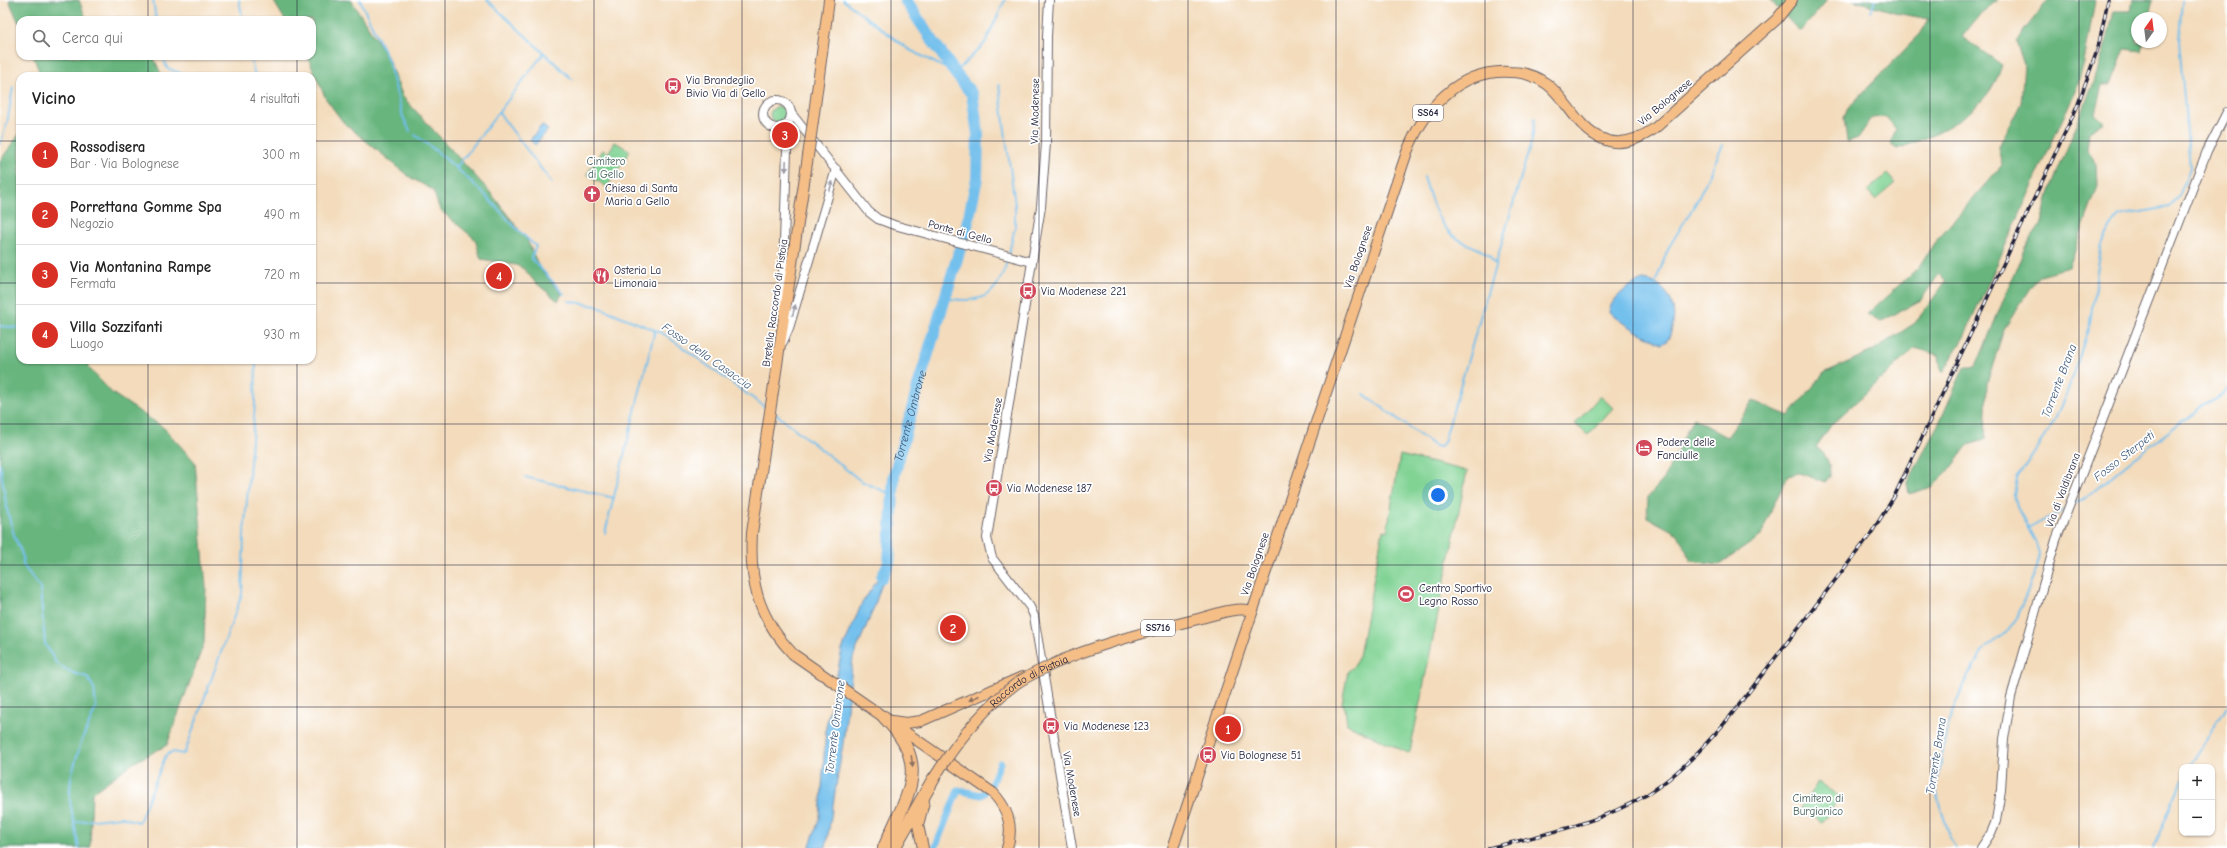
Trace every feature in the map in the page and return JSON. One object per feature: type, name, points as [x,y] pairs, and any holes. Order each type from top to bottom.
[{"type":"highway","points":[[884,718],[904,739],[910,751],[913,768],[910,785],[884,848]]},
{"type":"highway","name":"Raccordo di Pistoia","points":[[897,846],[934,778]]},
{"type":"main road","name":"Bretella Raccordo di Pistoia","points":[[829,0],[781,347],[752,532],[751,569],[759,604],[771,627],[793,654],[996,796],[1004,806],[1009,819],[1010,832],[1007,848]]},
{"type":"main road","name":"Via Bolognese","points":[[1173,848],[1407,152],[1424,117],[1440,98],[1460,84],[1486,73],[1506,71],[1527,74],[1542,80],[1553,89],[1593,134],[1610,142],[1630,141],[1654,129],[1777,19],[1792,0]]},
{"type":"main road","name":"Raccordo di Pistoia","points":[[934,778],[956,746],[990,707],[1016,684],[1036,672],[1104,643],[1137,633],[1215,614],[1242,609],[1252,611]]},
{"type":"main road","points":[[884,718],[898,723],[916,722],[1036,672]]},
{"type":"main road","points":[[923,848],[918,830],[919,820],[934,778]]},
{"type":"street","name":"Via Modenese","points":[[1049,0],[1047,36],[1046,143],[1041,207],[987,527],[987,543],[992,558],[1030,607],[1034,616],[1072,848]]},
{"type":"street","points":[[784,319],[782,304],[786,150],[785,125],[791,113],[787,105],[780,101],[772,102],[765,108],[764,116],[767,124],[775,128],[785,125],[801,126]]},
{"type":"street","name":"Via di Valdibrana","points":[[1981,848],[1991,833],[1997,815],[2004,740],[2011,697],[2056,540],[2207,151],[2227,112]]},
{"type":"street","name":"Ponte di Gello","points":[[791,113],[869,212],[883,221],[902,228],[1032,262]]},
{"type":"street","points":[[781,347],[789,328],[836,169]]},
{"type":"green space","points":[[9,0],[79,0],[85,16],[16,16]]},
{"type":"green space","points":[[273,0],[351,0],[387,56],[403,97],[490,192],[527,240],[540,269],[562,294],[558,301],[535,282],[524,269],[516,265],[481,259],[475,239],[440,210],[433,190],[411,178],[343,122],[326,99],[316,76],[316,72],[314,72],[309,60],[316,60],[316,16],[283,16]]},
{"type":"green space","points":[[1770,0],[1827,0],[1800,32]]},
{"type":"green space","points":[[1853,0],[1998,0],[1981,13],[1962,37],[2002,65],[1995,82],[1986,96],[1960,119],[1945,128],[1930,136],[1897,149],[1890,144],[1896,129],[1885,117],[1872,118],[1858,138],[1847,142],[1844,118],[1848,108],[1921,33],[1929,19],[1901,14]]},
{"type":"green space","points":[[2048,0],[2095,0],[2084,63],[2077,87],[1964,337],[1944,371],[1941,370],[1939,355],[1915,348],[1832,424],[1816,447],[1828,460],[1830,477],[1826,482],[1799,473],[1788,476],[1772,508],[1761,536],[1719,565],[1691,561],[1678,534],[1647,517],[1648,497],[1664,479],[1693,418],[1727,437],[1753,401],[1789,416],[1824,373],[1872,351],[1915,323],[1946,281],[1939,274],[1921,300],[1880,322],[1867,314],[1918,268],[1934,243],[2002,165],[1998,148],[2021,103],[2024,65],[2016,41]]},
{"type":"green space","points":[[2133,0],[2154,0],[2151,12],[2131,12],[2131,48],[2143,48],[2142,51],[2125,49],[2111,85],[2102,85],[2095,114],[2104,122],[2089,131],[2087,150],[2097,164],[2098,186],[2069,267],[2039,275],[2004,329],[1987,383],[1985,440],[1968,445],[1947,473],[1932,487],[1909,494],[1907,484],[1942,417],[1964,367],[1976,367],[2025,247],[2040,226],[2051,188],[2094,82],[2114,11],[2131,11]]},
{"type":"green space","points":[[35,60],[155,60],[160,72],[39,72]]},
{"type":"green space","points":[[778,107],[785,112],[786,115],[781,122],[778,123],[771,118],[770,115],[775,108]]},
{"type":"green space","points":[[16,139],[16,364],[88,364],[88,367],[112,393],[164,428],[195,462],[206,587],[204,643],[167,745],[133,763],[92,793],[90,848],[0,848],[0,161]]},
{"type":"green space","name":"Cimitero di Gello","points":[[615,142],[630,151],[607,187],[587,174],[603,150],[608,153]]},
{"type":"green space","points":[[1887,174],[1895,183],[1875,200],[1867,191]]},
{"type":"green space","points":[[1600,396],[1613,408],[1588,435],[1575,424]]},
{"type":"green space","name":"Centro Sportivo Legno Rosso","points":[[1400,455],[1467,471],[1410,752],[1408,753],[1347,724],[1345,708],[1342,703],[1348,671],[1353,667],[1359,656],[1383,530],[1387,531]]},
{"type":"green space","name":"Cimitero di Burgianico","points":[[1818,782],[1840,797],[1822,823],[1800,808]]},
{"type":"water","points":[[542,125],[548,130],[535,145],[530,140]]},
{"type":"water","points":[[1644,280],[1652,282],[1665,291],[1672,304],[1674,320],[1672,328],[1668,339],[1662,344],[1636,331],[1609,312],[1613,302],[1622,292],[1639,281]]},
{"type":"water","points":[[889,563],[873,610],[853,658],[843,744],[826,847],[809,848],[820,817],[826,727],[842,650],[862,603]]},
{"type":"waterway","points":[[153,0],[155,16]]},
{"type":"waterway","points":[[239,0],[242,16]]},
{"type":"waterway","name":"Fosso della Casaccia","points":[[360,0],[388,60],[403,117],[410,131]]},
{"type":"waterway","points":[[487,0],[572,79]]},
{"type":"waterway","points":[[843,0],[908,49],[955,73],[985,43],[1005,0]]},
{"type":"waterway","name":"Torrente Ombrone","points":[[882,577],[889,563],[894,476],[919,383],[967,226],[977,178],[978,134],[972,94],[955,73],[905,0]]},
{"type":"waterway","points":[[1871,11],[1875,0]]},
{"type":"waterway","name":"Torrente Brana","points":[[1956,848],[1950,836],[1937,797],[1937,785],[1947,726],[1964,683],[1983,650],[2005,634],[2016,619],[2037,568],[2039,553],[2035,541],[2017,507],[2014,495],[2017,478],[2054,422],[2072,380],[2090,323],[2102,245],[2111,226],[2119,216],[2169,207],[2179,196],[2190,168],[2179,41],[2182,0]]},
{"type":"waterway","points":[[456,168],[544,53]]},
{"type":"waterway","points":[[164,60],[167,68],[178,72]]},
{"type":"waterway","points":[[251,60],[254,72]]},
{"type":"waterway","points":[[999,85],[1015,205],[1015,227],[1009,253]]},
{"type":"waterway","points":[[0,144],[7,124],[13,87]]},
{"type":"waterway","points":[[499,113],[552,183]]},
{"type":"waterway","points":[[1364,394],[1433,445],[1440,447],[1444,442],[1532,139],[1535,118]]},
{"type":"waterway","name":"Fosso della Casaccia","points":[[415,135],[443,156],[536,246],[531,258],[564,294]]},
{"type":"waterway","points":[[1655,283],[1669,247],[1697,201],[1723,145]]},
{"type":"waterway","points":[[1424,177],[1434,208],[1446,229],[1457,239],[1486,253],[1494,263]]},
{"type":"waterway","points":[[944,298],[969,300],[987,295],[1000,281],[1008,257]]},
{"type":"waterway","name":"Fosso della Casaccia","points":[[569,301],[596,306],[664,334],[765,407]]},
{"type":"waterway","points":[[0,326],[16,328]]},
{"type":"waterway","points":[[605,533],[655,330]]},
{"type":"waterway","points":[[74,822],[121,817],[139,822],[166,755],[172,752],[183,754],[185,752],[242,594],[244,535],[255,404],[256,364]]},
{"type":"waterway","name":"Fosso Sterpeti","points":[[2072,505],[2087,497],[2126,464],[2201,407],[2218,398],[2227,389]]},
{"type":"waterway","name":"Fosso della Casaccia","points":[[776,414],[861,481],[893,495]]},
{"type":"waterway","points":[[0,464],[7,510],[14,535],[23,557],[23,565],[40,588],[45,644],[57,664],[73,673],[87,677],[94,688],[96,708],[81,742],[71,777],[70,802],[79,848]]},
{"type":"waterway","points":[[525,477],[614,498]]},
{"type":"waterway","name":"Fosso Sterpeti","points":[[2028,529],[2064,509]]},
{"type":"waterway","points":[[2191,764],[2227,707]]},
{"type":"waterway","points":[[991,785],[1000,763]]},
{"type":"waterway","points":[[2153,848],[2179,787]]},
{"type":"waterway","points":[[935,848],[958,790],[981,795],[984,793]]},
{"type":"railway","points":[[1489,848],[1571,827],[1610,813],[1648,794],[1681,769],[1728,719],[1870,535],[1894,497],[2077,107],[2098,48],[2108,0]]},
{"type":"place","name":"Via Brandeglio Bivio Via di Gello","points":[[673,86]]},
{"type":"place","name":"Via Montanina Rampe","points":[[785,135]]},
{"type":"place","name":"Chiesa di Santa Maria a Gello","points":[[592,194]]},
{"type":"place","name":"Villa Sozzifanti","points":[[499,276]]},
{"type":"place","name":"Osteria La Limonaia","points":[[601,276]]},
{"type":"place","name":"Via Modenese 221","points":[[1028,291]]},
{"type":"place","name":"Podere delle Fanciulle","points":[[1644,448]]},
{"type":"place","name":"Via Modenese 187","points":[[994,488]]},
{"type":"place","name":"Centro Sportivo Legno Rosso","points":[[1406,594]]},
{"type":"place","name":"Porrettana Gomme Spa","points":[[953,628]]},
{"type":"place","name":"Via Modenese 123","points":[[1051,726]]},
{"type":"place","name":"Rossodisera","points":[[1228,729]]},
{"type":"place","name":"Via Bolognese 51","points":[[1208,755]]}]
